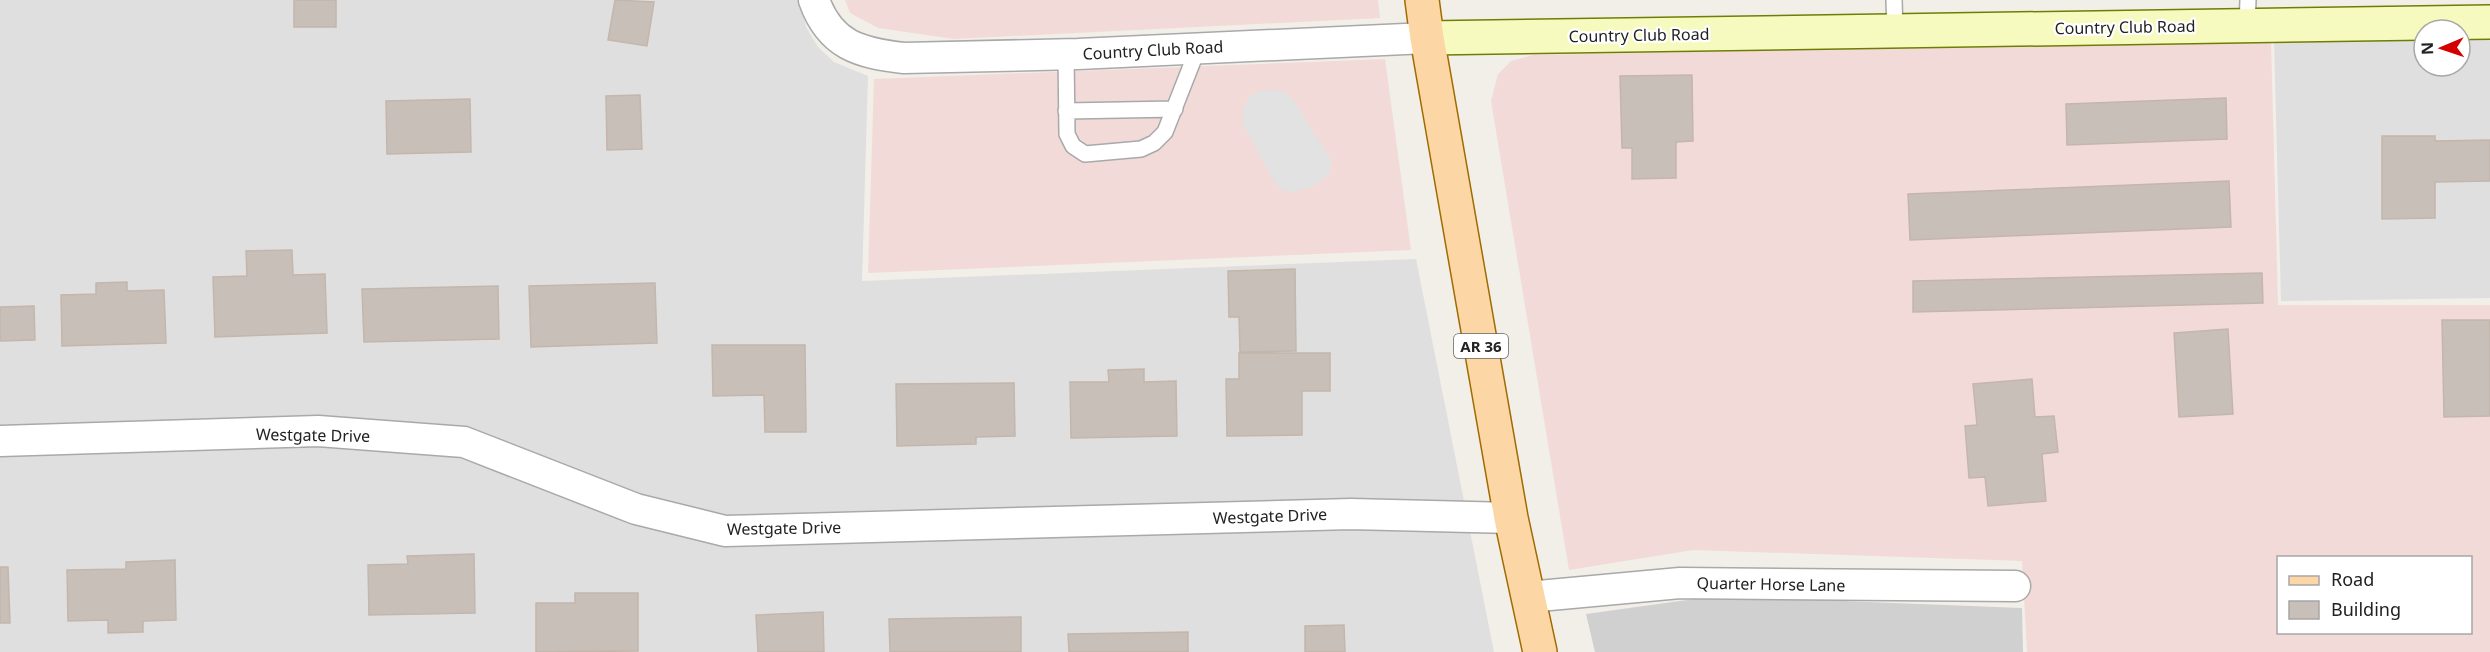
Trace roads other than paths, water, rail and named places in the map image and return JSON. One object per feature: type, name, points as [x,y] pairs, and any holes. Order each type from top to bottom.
[{"type":"main road","name":"AR 36","points":[[1422,0],[1511,519],[1540,652]]},
{"type":"street","name":"Country Club Road","points":[[814,0],[829,31],[841,41],[881,56],[904,58],[1066,54],[1894,16],[2247,13],[2490,22]]},
{"type":"street","name":"Westgate Drive","points":[[0,441],[318,431],[464,442],[636,509],[725,531],[1351,514],[1511,519]]},
{"type":"street","name":"Quarter Horse Lane","points":[[1528,597],[1680,583],[2015,586]]},
{"type":"lane","points":[[1066,54],[1067,134],[1073,146],[1085,154],[1141,149],[1155,143],[1165,132],[1198,48]]},
{"type":"lane","points":[[1066,111],[1175,109]]}]
